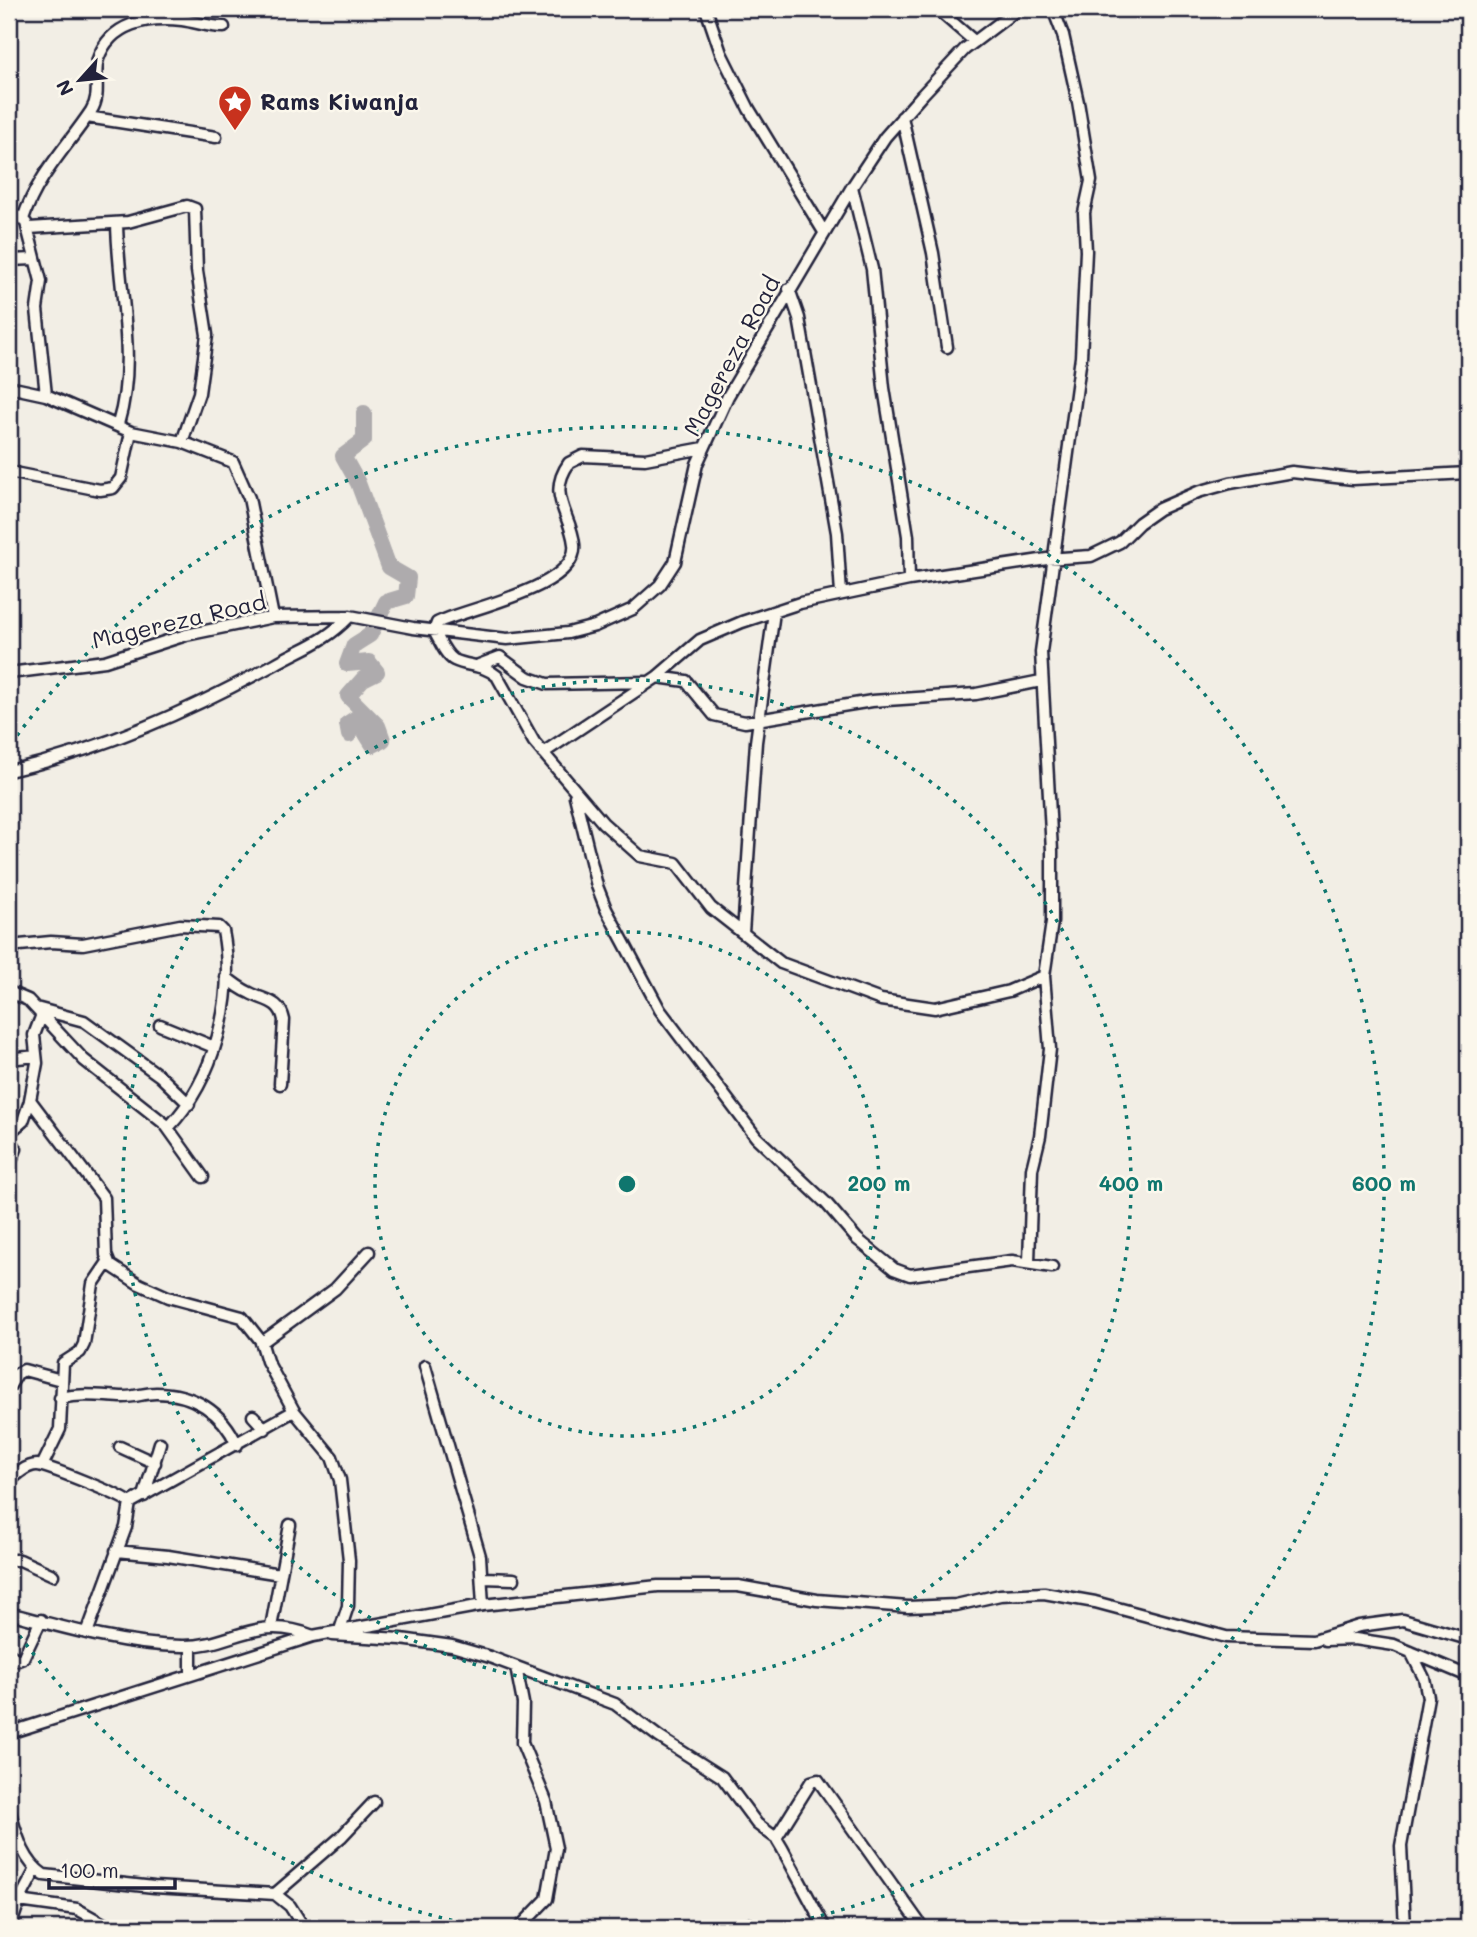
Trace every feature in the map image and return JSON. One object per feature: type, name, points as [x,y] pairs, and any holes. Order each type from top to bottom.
[{"type":"street","points":[[706,9],[722,53],[749,109],[824,232]]},
{"type":"street","points":[[937,9],[974,41]]},
{"type":"street","name":"Magereza Road","points":[[9,673],[105,661],[186,635],[272,617],[350,616],[486,638],[546,636],[583,630],[633,610],[660,585],[675,562],[686,505],[704,448],[728,396],[789,289],[852,187],[885,137],[902,117],[974,41],[1018,9]]},
{"type":"street","points":[[1029,1262],[1032,1169],[1040,1136],[1050,1049],[1044,976],[1051,939],[1053,905],[1041,681],[1042,640],[1081,357],[1086,251],[1084,214],[1091,181],[1078,102],[1063,35],[1053,9]]},
{"type":"street","points":[[46,395],[37,309],[41,281],[26,223],[33,193],[48,167],[87,117],[97,98],[97,64],[110,35],[129,25],[161,19],[189,21],[206,27],[224,27]]},
{"type":"street","points":[[87,117],[148,129],[216,137]]},
{"type":"street","points":[[902,117],[932,245],[947,348]]},
{"type":"street","points":[[852,187],[871,261],[886,399],[908,536],[909,580]]},
{"type":"street","points":[[9,215],[26,223],[117,223],[187,206],[197,212],[197,271],[207,335],[199,393],[182,442]]},
{"type":"street","points":[[117,223],[128,354],[125,397],[118,424]]},
{"type":"street","points":[[9,260],[34,259]]},
{"type":"street","points":[[789,289],[799,318],[837,533],[841,594]]},
{"type":"street","points":[[9,387],[46,395],[118,424],[131,432],[182,442],[226,458],[238,471],[249,498],[272,617]]},
{"type":"street","points":[[9,472],[100,490],[113,488],[121,478],[131,432]]},
{"type":"street","points":[[704,448],[645,459],[583,456],[569,463],[559,491],[561,508],[575,547],[566,566],[556,575],[500,604],[441,621],[434,631],[452,659],[479,665],[501,681],[542,754],[574,792],[640,856],[676,863],[711,908],[790,968],[881,1000],[935,1008],[1009,991],[1044,976]]},
{"type":"street","points":[[542,754],[653,680],[692,645],[709,635],[775,612],[841,594],[909,580],[1104,552],[1159,509],[1198,492],[1230,483],[1292,472],[1353,479],[1468,473]]},
{"type":"street","points":[[743,933],[758,722],[775,612]]},
{"type":"street","points":[[9,771],[66,758],[198,706],[330,636],[350,616]]},
{"type":"street","points":[[479,665],[500,657],[527,677],[551,685],[686,681],[711,713],[720,719],[758,722],[872,701],[976,694],[1041,681]]},
{"type":"street","points":[[574,792],[606,909],[660,1010],[756,1137],[826,1203],[857,1239],[900,1272],[929,1274],[1012,1261],[1052,1267]]},
{"type":"street","points":[[9,946],[51,942],[83,944],[180,925],[219,927],[225,942],[226,977],[214,1047],[189,1104],[168,1128]]},
{"type":"street","points":[[226,977],[247,992],[272,1002],[281,1010],[284,1020],[280,1084]]},
{"type":"street","points":[[9,992],[28,1000],[84,1060],[168,1128],[203,1177]]},
{"type":"street","points":[[38,1012],[77,1018],[90,1025],[160,1076],[189,1104]]},
{"type":"street","points":[[12,1159],[16,1149],[9,1135],[25,1118],[30,1101],[38,1012]]},
{"type":"street","points":[[160,1025],[214,1047]]},
{"type":"street","points":[[9,1059],[36,1056]]},
{"type":"street","points":[[30,1101],[104,1198],[108,1262],[93,1284],[84,1344],[80,1352],[63,1363],[60,1429],[41,1465]]},
{"type":"street","points":[[261,1343],[335,1289],[369,1252]]},
{"type":"street","points":[[108,1262],[124,1276],[168,1297],[237,1313],[261,1343],[267,1361],[294,1411],[332,1457],[340,1480],[349,1581],[348,1606],[340,1630]]},
{"type":"street","points":[[425,1366],[455,1463],[483,1578],[483,1605]]},
{"type":"street","points":[[9,1387],[17,1374],[24,1370],[61,1380]]},
{"type":"street","points":[[60,1398],[82,1394],[124,1396],[156,1393],[184,1398],[222,1417],[237,1445]]},
{"type":"street","points":[[130,1503],[294,1411]]},
{"type":"street","points":[[253,1416],[265,1429]]},
{"type":"street","points":[[144,1497],[160,1443]]},
{"type":"street","points":[[120,1447],[155,1463]]},
{"type":"street","points":[[9,1482],[24,1470],[41,1465],[107,1489],[130,1503]]},
{"type":"street","points":[[87,1633],[130,1513],[130,1503]]},
{"type":"street","points":[[271,1627],[290,1525]]},
{"type":"street","points":[[116,1551],[168,1556],[280,1574]]},
{"type":"street","points":[[9,1560],[20,1560],[53,1574]]},
{"type":"street","points":[[483,1578],[514,1579]]},
{"type":"street","points":[[9,1733],[325,1633],[483,1605],[658,1586],[738,1586],[817,1601],[908,1608],[956,1605],[1000,1595],[1044,1593],[1095,1602],[1226,1637],[1369,1640],[1411,1652],[1468,1676]]},
{"type":"street","points":[[9,1613],[87,1633],[144,1643],[191,1646],[243,1631],[271,1627],[291,1629],[313,1636]]},
{"type":"street","points":[[9,1654],[18,1660],[23,1658],[41,1620]]},
{"type":"street","points":[[1314,1640],[1359,1626],[1403,1620],[1468,1639]]},
{"type":"street","points":[[325,1633],[443,1644],[516,1667],[626,1711],[659,1737],[714,1770],[729,1784],[757,1824],[776,1838],[825,1928]]},
{"type":"street","points":[[191,1646],[191,1674]]},
{"type":"street","points":[[1405,1928],[1402,1837],[1420,1756],[1428,1697],[1424,1678],[1411,1652]]},
{"type":"street","points":[[516,1667],[522,1694],[522,1743],[546,1801],[556,1848],[548,1896],[522,1927]]},
{"type":"street","points":[[776,1838],[811,1782],[818,1780],[923,1928]]},
{"type":"street","points":[[275,1894],[341,1837],[374,1802]]},
{"type":"street","points":[[9,1809],[17,1835],[36,1870],[56,1877],[144,1886],[275,1894],[290,1906],[304,1928]]},
{"type":"street","points":[[10,1928],[19,1901],[36,1870]]},
{"type":"street","points":[[19,1901],[77,1909],[111,1928]]},
{"type":"street","points":[[740,1928],[748,1924],[760,1928]]},
{"type":"waterway","points":[[349,735],[347,724],[356,718],[373,745],[383,740],[378,726],[348,696],[363,679],[377,672],[369,662],[347,664],[354,645],[370,635],[386,602],[406,596],[408,578],[389,567],[358,483],[343,456],[364,440],[364,413]]},
{"type":"place","name":"Rams Kiwanja","points":[[235,132]]}]
